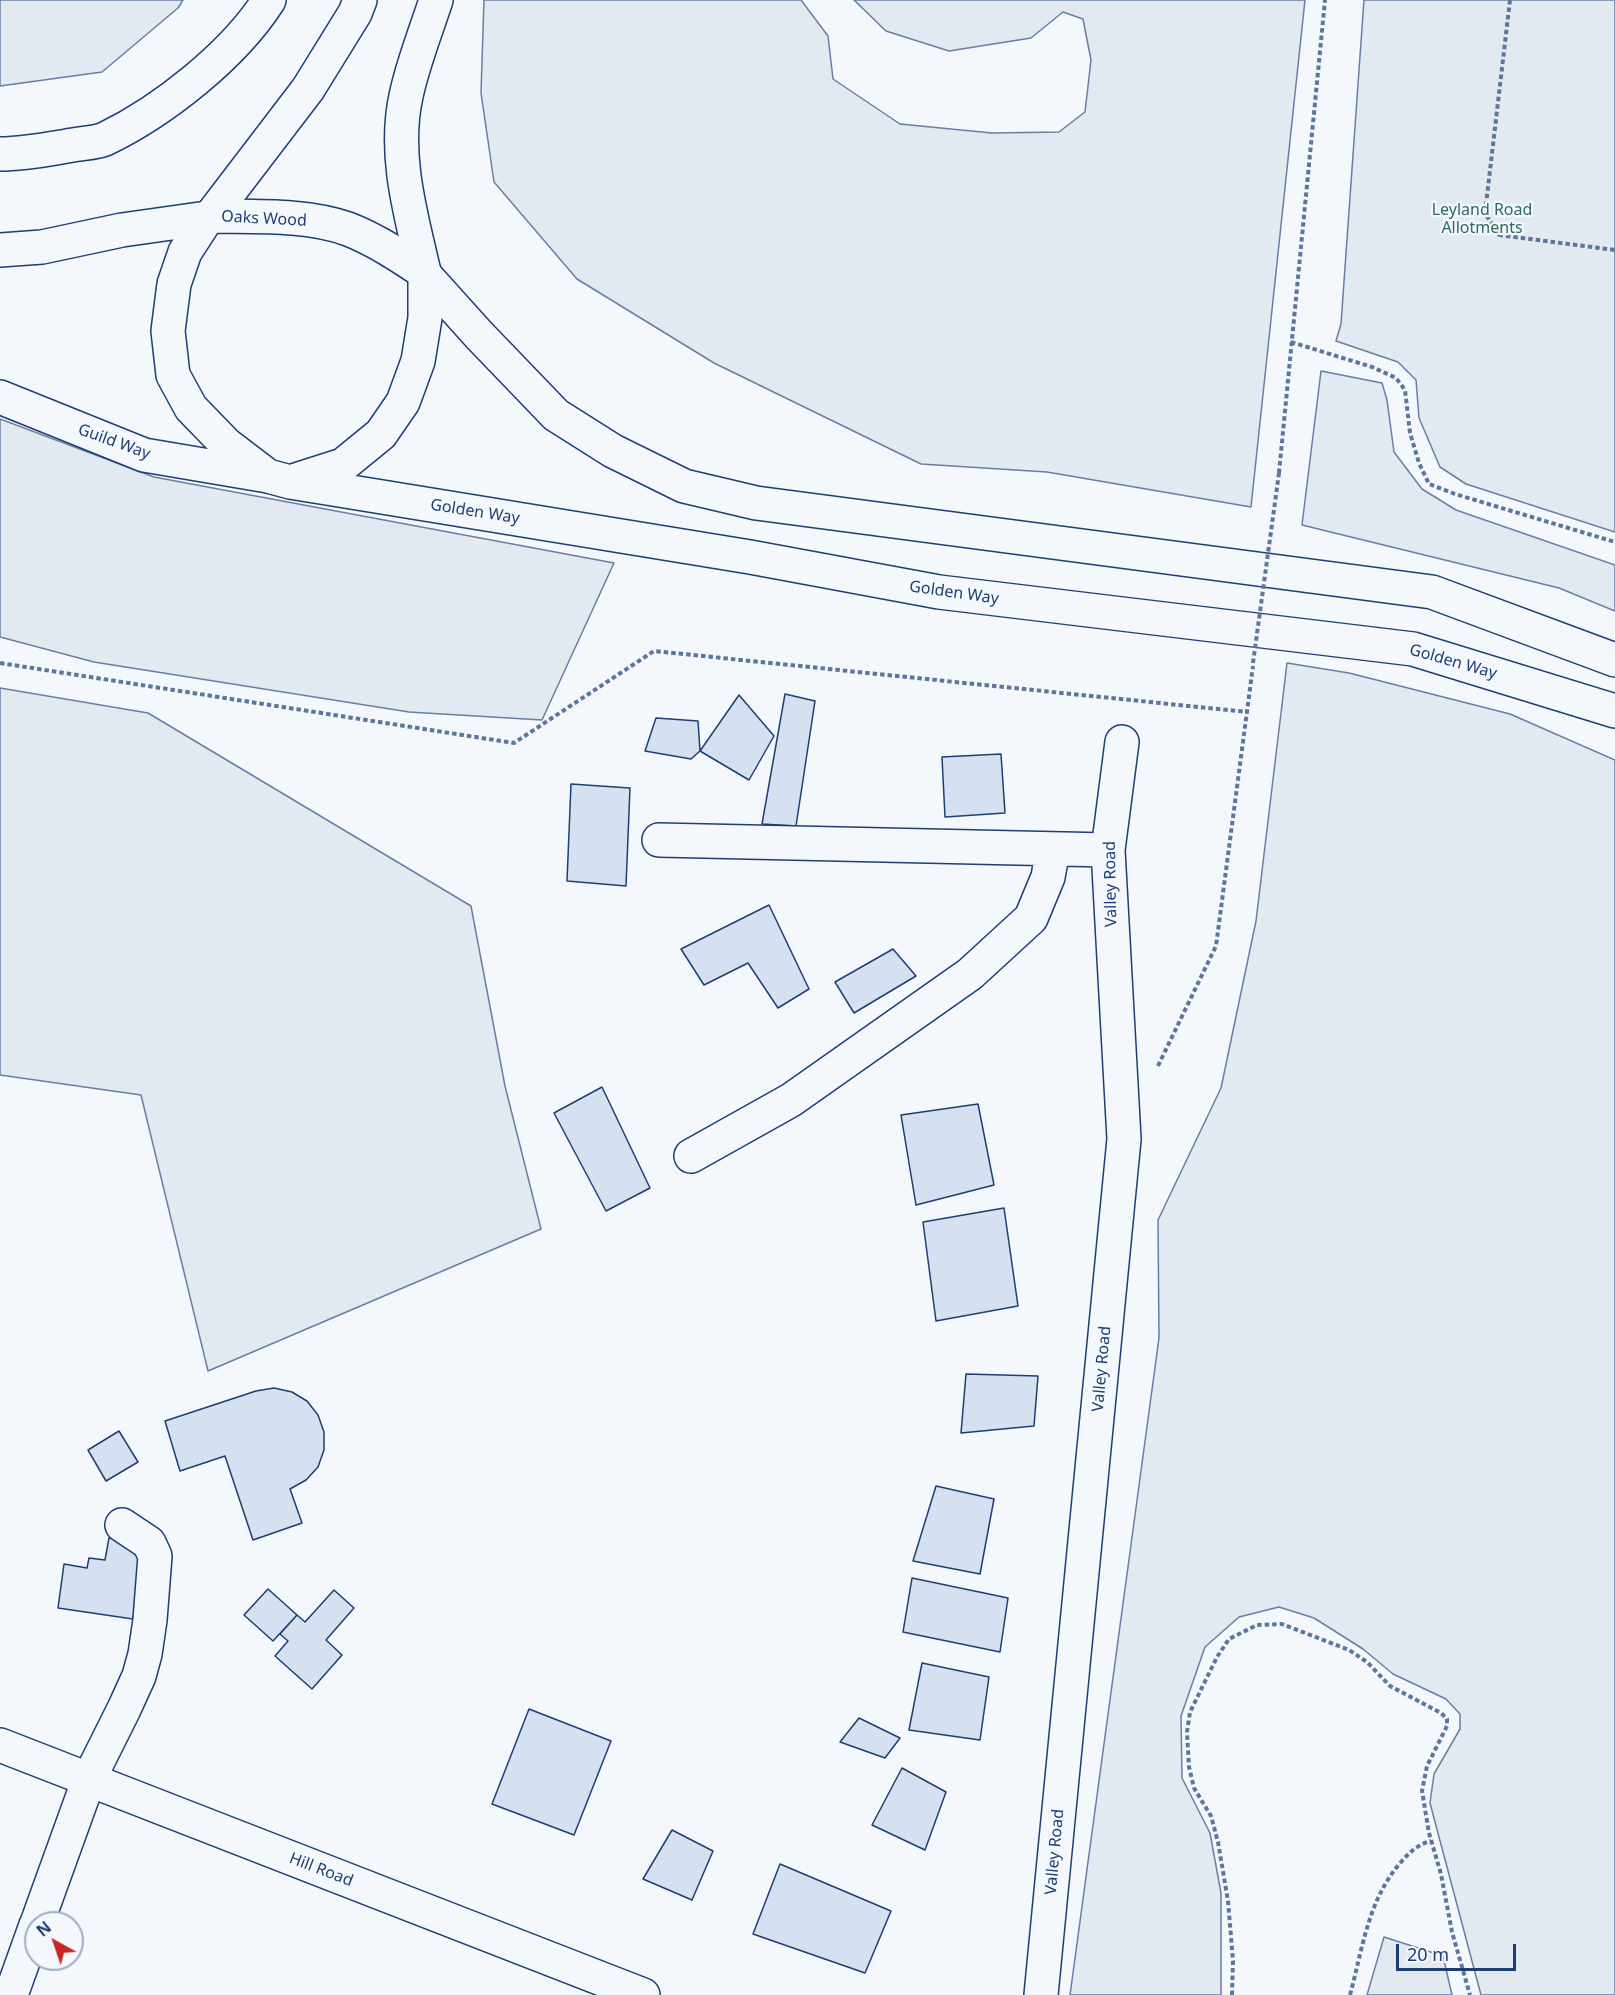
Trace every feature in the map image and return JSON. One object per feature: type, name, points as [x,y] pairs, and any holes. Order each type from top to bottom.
[{"type":"main road","points":[[0,154],[17,154],[103,140],[166,103],[211,65],[259,15],[269,0]]},
{"type":"main road","points":[[0,250],[42,247],[122,230],[209,217],[308,89],[356,13],[360,0]]},
{"type":"main road","points":[[279,479],[343,465],[381,434],[403,402],[418,362],[425,318],[425,274],[405,187],[402,129],[405,97],[436,0]]},
{"type":"main road","name":"Oaks Wood","points":[[279,479],[226,444],[191,408],[173,375],[168,331],[174,284],[185,252],[209,217],[297,219],[346,229],[390,249],[425,274]]},
{"type":"main road","points":[[425,274],[479,335],[556,415],[613,451],[684,486],[756,503],[1432,592],[1615,660]]},
{"type":"main road","name":"Guild Way","points":[[0,398],[144,455],[279,479]]},
{"type":"main road","name":"Golden Way","points":[[279,479],[750,557],[939,592],[1413,649],[1615,711]]},
{"type":"main road","name":"Valley Road","points":[[1041,1995],[1124,1139],[1108,850],[1122,742]]},
{"type":"main road","points":[[659,840],[1108,850]]},
{"type":"main road","points":[[691,1156],[791,1100],[970,974],[1031,918],[1048,877],[1053,849]]},
{"type":"main road","points":[[41,1911],[88,1779],[139,1676],[145,1654],[155,1557],[149,1543],[122,1525]]},
{"type":"main road","name":"Hill Road","points":[[0,1745],[643,1995]]},
{"type":"main road","points":[[11,1995],[24,1958]]},
{"type":"path","points":[[1154,1075],[1215,946],[1279,473],[1325,0]]},
{"type":"path","points":[[1510,0],[1485,213],[1499,235],[1615,250]]},
{"type":"path","points":[[1292,342],[1372,367],[1396,378],[1405,390],[1410,433],[1419,463],[1429,484],[1455,494],[1615,542]]},
{"type":"path","points":[[0,663],[514,743],[654,651],[1247,712]]},
{"type":"path","points":[[1232,1995],[1233,1951],[1222,1862],[1210,1816],[1194,1788],[1189,1767],[1187,1732],[1190,1712],[1216,1657],[1229,1639],[1257,1625],[1282,1623],[1349,1650],[1367,1662],[1390,1686],[1441,1713],[1447,1719],[1447,1726],[1427,1766],[1422,1791],[1452,1932],[1470,1995]]},
{"type":"path","points":[[1350,1995],[1371,1911],[1388,1878],[1409,1853],[1422,1843],[1431,1840]]},
{"type":"green space","points":[[0,0],[183,0],[178,8],[102,72],[0,86]]},
{"type":"green space","points":[[484,0],[801,0],[828,36],[833,79],[900,124],[992,133],[1059,132],[1085,112],[1091,60],[1083,19],[1063,12],[1031,38],[949,51],[886,31],[854,0],[1305,0],[1251,507],[1047,472],[921,464],[714,363],[577,279],[494,182],[481,93]]},
{"type":"green space","name":"Leyland Road Allotments","points":[[1364,0],[1615,0],[1615,532],[1466,484],[1440,467],[1419,418],[1416,380],[1398,362],[1336,341],[1341,324]]},
{"type":"green space","points":[[1321,371],[1382,383],[1387,400],[1394,452],[1422,489],[1456,510],[1615,565],[1615,611],[1559,588],[1302,525]]},
{"type":"green space","points":[[0,419],[154,477],[614,563],[542,720],[409,712],[94,662],[0,637]]},
{"type":"green space","points":[[1287,663],[1349,673],[1510,714],[1615,760],[1615,1995],[1481,1995],[1430,1803],[1434,1774],[1460,1729],[1460,1714],[1446,1699],[1393,1674],[1363,1649],[1314,1618],[1279,1607],[1239,1617],[1205,1647],[1181,1716],[1182,1778],[1210,1833],[1221,1893],[1221,1995],[1070,1995],[1159,1338],[1158,1220],[1221,1088],[1256,921]]},
{"type":"green space","points":[[0,688],[148,713],[471,906],[505,1086],[541,1229],[208,1371],[141,1095],[0,1075]]},
{"type":"green space","points":[[1384,1937],[1443,1956],[1452,1995],[1367,1995]]},
{"type":"building","points":[[785,694],[815,701],[796,826],[762,824]]},
{"type":"building","points":[[739,695],[774,736],[749,780],[700,751]]},
{"type":"building","points":[[656,718],[698,721],[700,751],[691,759],[645,751]]},
{"type":"building","points":[[1001,754],[1005,813],[945,817],[942,757]]},
{"type":"building","points":[[571,784],[630,788],[626,886],[567,881]]},
{"type":"building","points":[[769,905],[809,989],[778,1008],[748,963],[704,985],[681,949]]},
{"type":"building","points":[[893,949],[916,976],[854,1013],[835,982]]},
{"type":"building","points":[[602,1087],[650,1188],[606,1211],[554,1113]]},
{"type":"building","points":[[978,1104],[994,1185],[916,1205],[901,1115]]},
{"type":"building","points":[[1004,1208],[1018,1306],[936,1321],[923,1222]]},
{"type":"building","points":[[966,1374],[1038,1376],[1034,1426],[961,1433]]},
{"type":"building","points":[[274,1388],[292,1392],[307,1401],[318,1415],[324,1432],[324,1450],[318,1467],[306,1480],[290,1489],[302,1523],[253,1540],[225,1456],[180,1471],[165,1421],[256,1391]]},
{"type":"building","points":[[119,1431],[138,1462],[106,1481],[88,1450]]},
{"type":"building","points":[[936,1486],[994,1499],[980,1574],[913,1561]]},
{"type":"building","points":[[109,1538],[145,1544],[133,1619],[58,1608],[64,1564],[87,1568],[89,1558],[105,1560]]},
{"type":"building","points":[[912,1578],[1008,1598],[1000,1652],[903,1632]]},
{"type":"building","points":[[268,1589],[297,1615],[273,1641],[244,1615]]},
{"type":"building","points":[[334,1590],[354,1608],[326,1640],[342,1655],[312,1689],[275,1656],[288,1641],[280,1634],[297,1615],[305,1622]]},
{"type":"building","points":[[922,1663],[989,1677],[980,1740],[909,1730]]},
{"type":"building","points":[[529,1709],[611,1741],[574,1835],[492,1804]]},
{"type":"building","points":[[859,1718],[900,1738],[885,1758],[840,1742]]},
{"type":"building","points":[[902,1768],[946,1792],[925,1850],[872,1825]]},
{"type":"building","points":[[672,1830],[713,1851],[692,1900],[643,1879]]},
{"type":"building","points":[[780,1864],[891,1911],[865,1973],[753,1934]]}]
